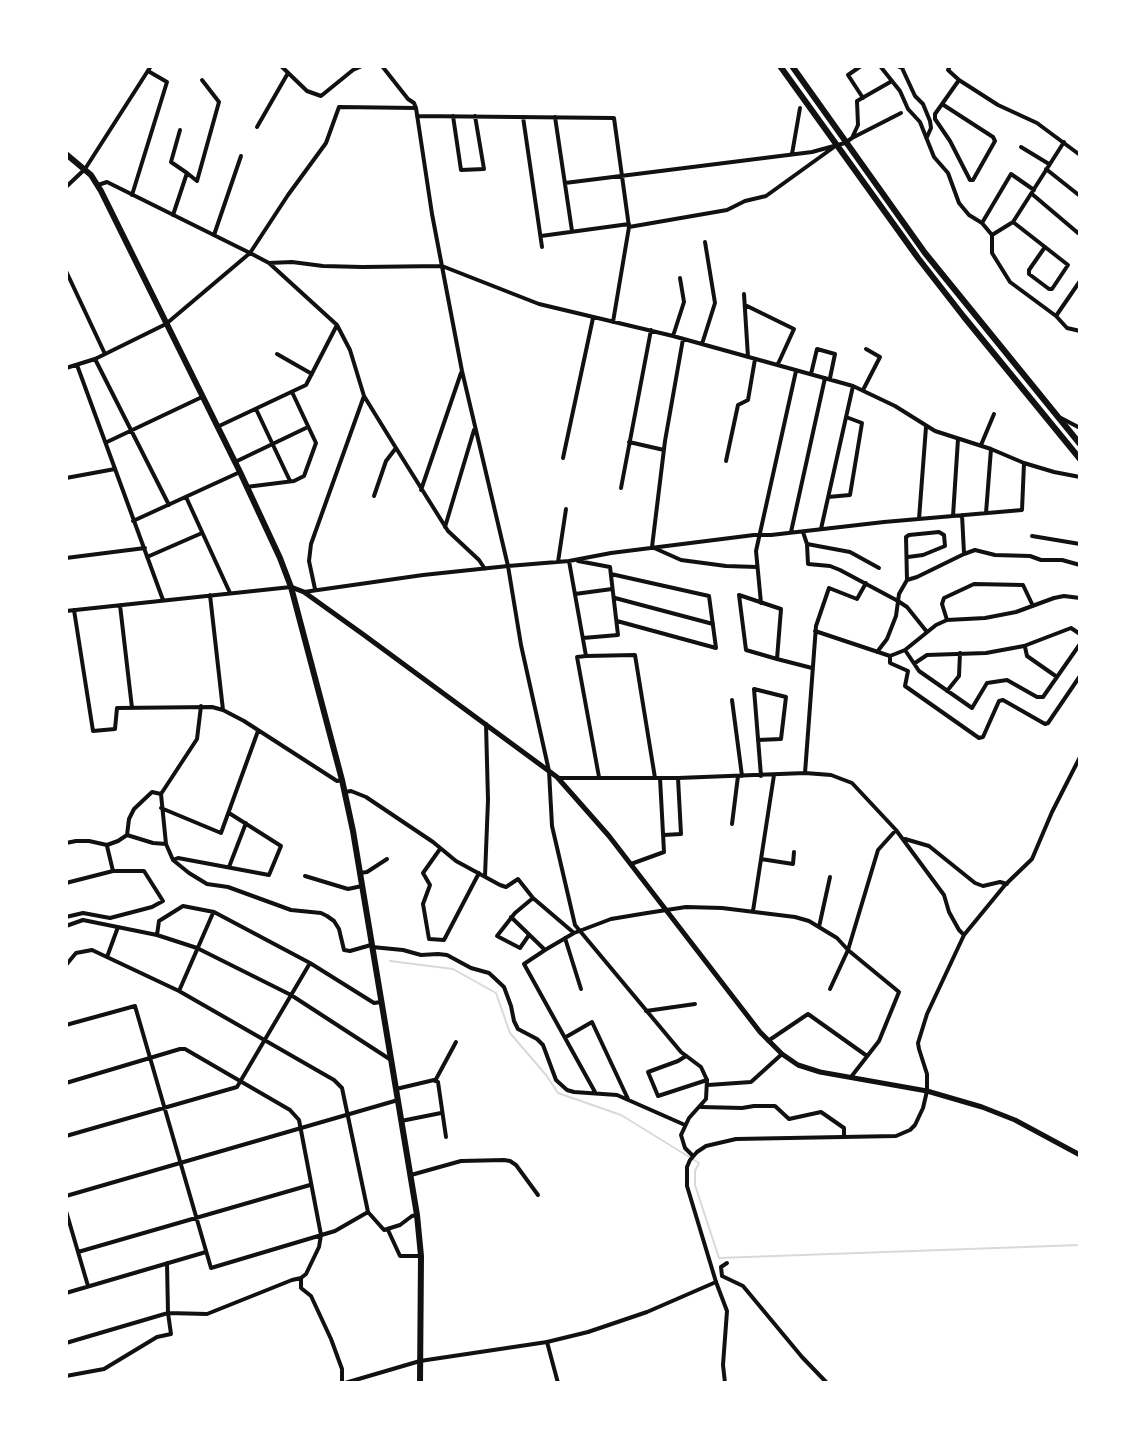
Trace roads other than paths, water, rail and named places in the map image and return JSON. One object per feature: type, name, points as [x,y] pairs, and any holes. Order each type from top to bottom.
[{"type":"main road","points":[[780,66],[945,294],[1080,459]]},
{"type":"main road","points":[[792,66],[925,253],[1080,444]]},
{"type":"main road","points":[[66,154],[85,169],[97,185],[240,472],[291,587],[345,792],[411,1175],[421,1256],[420,1383]]},
{"type":"main road","points":[[291,587],[304,592],[557,777],[592,815],[768,1041],[782,1054],[808,1068],[927,1091],[998,1113],[1080,1155]]},
{"type":"street","points":[[281,66],[307,91],[321,96],[362,66]]},
{"type":"street","points":[[382,66],[416,108],[462,371],[508,566],[521,645],[549,771],[552,826],[576,932]]},
{"type":"street","points":[[861,66],[848,75],[863,98]]},
{"type":"street","points":[[880,66],[920,122],[934,157],[948,173],[953,191],[964,210],[992,235],[992,253],[1010,282],[1056,316],[1067,328],[1080,331]]},
{"type":"street","points":[[950,66],[948,70],[959,80],[998,105],[1037,123],[1080,155]]},
{"type":"street","points":[[901,67],[930,121],[931,128],[926,139]]},
{"type":"street","points":[[66,187],[85,169],[149,68],[167,82],[132,195]]},
{"type":"street","points":[[257,127],[288,73]]},
{"type":"street","points":[[180,130],[171,162],[197,181],[219,102],[202,80]]},
{"type":"street","points":[[942,104],[995,141],[973,180],[970,180],[935,119],[935,114],[942,104],[959,80]]},
{"type":"street","points":[[852,138],[858,125],[857,101],[892,81]]},
{"type":"street","points":[[66,368],[95,359],[166,324],[250,253],[326,143],[339,107],[416,108]]},
{"type":"street","points":[[792,154],[800,108]]},
{"type":"street","points":[[565,183],[812,152],[845,143],[901,113]]},
{"type":"street","points":[[417,116],[614,118],[629,226],[613,322]]},
{"type":"street","points":[[453,116],[461,170],[484,169],[475,116]]},
{"type":"street","points":[[523,117],[542,247]]},
{"type":"street","points":[[555,117],[572,231]]},
{"type":"street","points":[[992,235],[1013,222],[1064,142]]},
{"type":"street","points":[[541,236],[727,210],[766,196],[836,145]]},
{"type":"street","points":[[1021,147],[1049,164]]},
{"type":"street","points":[[214,235],[241,156]]},
{"type":"street","points":[[1046,169],[1080,196]]},
{"type":"street","points":[[173,215],[187,173]]},
{"type":"street","points":[[982,223],[1011,174],[1078,233],[1080,230]]},
{"type":"street","points":[[97,185],[107,182],[269,263],[337,325],[350,350],[364,396],[421,490],[445,527],[485,569]]},
{"type":"street","points":[[1013,222],[1045,247],[1068,265],[1052,289],[1029,274],[1045,247]]},
{"type":"street","points":[[702,344],[715,303],[705,242]]},
{"type":"street","points":[[269,263],[442,266],[539,304],[651,330],[853,386],[895,406],[926,427],[1024,463],[1080,477]]},
{"type":"street","points":[[66,271],[105,354]]},
{"type":"street","points":[[673,336],[684,302],[680,278]]},
{"type":"street","points":[[1056,316],[1080,281]]},
{"type":"street","points":[[744,294],[748,357]]},
{"type":"street","points":[[745,305],[794,329],[778,365]]},
{"type":"street","points":[[563,458],[593,318]]},
{"type":"street","points":[[217,427],[306,385],[337,325]]},
{"type":"street","points":[[621,488],[651,330]]},
{"type":"street","points":[[652,547],[664,450],[683,339]]},
{"type":"street","points":[[790,532],[835,354],[817,349],[811,374]]},
{"type":"street","points":[[863,390],[880,357],[866,349]]},
{"type":"street","points":[[277,354],[312,374]]},
{"type":"street","points":[[95,359],[169,505]]},
{"type":"street","points":[[726,461],[738,405],[748,400],[755,359]]},
{"type":"street","points":[[77,365],[163,600]]},
{"type":"street","points":[[421,490],[462,371]]},
{"type":"street","points":[[761,603],[756,551],[796,371]]},
{"type":"street","points":[[821,529],[853,386]]},
{"type":"street","points":[[246,487],[304,476],[316,443],[292,392]]},
{"type":"street","points":[[315,589],[309,561],[311,544],[364,396]]},
{"type":"street","points":[[106,442],[202,397]]},
{"type":"street","points":[[256,409],[290,481]]},
{"type":"street","points":[[981,445],[994,414]]},
{"type":"street","points":[[828,497],[850,495],[862,423],[846,417]]},
{"type":"street","points":[[1058,417],[1080,428]]},
{"type":"street","points":[[235,462],[308,426]]},
{"type":"street","points":[[919,519],[926,427]]},
{"type":"street","points":[[445,527],[475,428]]},
{"type":"street","points":[[953,516],[958,439]]},
{"type":"street","points":[[629,442],[664,450]]},
{"type":"street","points":[[374,496],[386,461],[396,448]]},
{"type":"street","points":[[986,513],[991,449]]},
{"type":"street","points":[[304,592],[572,561],[652,547],[1022,510],[1024,463]]},
{"type":"street","points":[[66,478],[115,469]]},
{"type":"street","points":[[133,521],[240,472]]},
{"type":"street","points":[[186,497],[230,593]]},
{"type":"street","points":[[558,562],[566,509]]},
{"type":"street","points":[[962,515],[964,554]]},
{"type":"street","points":[[803,531],[808,564],[830,566],[898,601],[907,607],[927,632]]},
{"type":"street","points":[[877,652],[887,639],[896,616],[899,594],[907,580],[905,540],[909,535],[939,532],[944,535],[945,546],[908,557]]},
{"type":"street","points":[[147,557],[202,533]]},
{"type":"street","points":[[1032,536],[1080,544]]},
{"type":"street","points":[[807,544],[850,552],[879,568]]},
{"type":"street","points":[[652,547],[681,560],[757,567]]},
{"type":"street","points":[[66,558],[145,548]]},
{"type":"street","points":[[907,580],[975,550],[995,555],[1062,560],[1080,565]]},
{"type":"street","points":[[572,561],[610,567],[618,635],[583,638]]},
{"type":"street","points":[[572,561],[586,656]]},
{"type":"street","points":[[611,574],[709,596],[716,648],[617,621]]},
{"type":"street","points":[[805,773],[815,631],[829,588],[857,599],[866,583]]},
{"type":"street","points":[[947,620],[942,604],[944,598],[974,584],[1023,585],[1033,606]]},
{"type":"street","points":[[66,611],[291,587]]},
{"type":"street","points":[[575,594],[613,589]]},
{"type":"street","points":[[210,595],[223,710]]},
{"type":"street","points":[[777,659],[781,609],[739,595],[746,650],[777,659],[812,668]]},
{"type":"street","points":[[815,631],[890,656],[905,650],[947,620],[1016,612],[1064,596],[1080,598]]},
{"type":"street","points":[[614,598],[713,624]]},
{"type":"street","points":[[120,605],[132,708]]},
{"type":"street","points":[[74,610],[93,731],[115,729],[117,708],[201,706],[223,710],[337,781],[342,780]]},
{"type":"street","points":[[914,663],[927,655],[986,653],[1024,646],[1071,628],[1080,634]]},
{"type":"street","points":[[905,650],[919,671],[972,708],[987,683],[1007,680],[1040,698],[1045,696],[1080,644]]},
{"type":"street","points":[[1024,646],[1027,656],[1057,677]]},
{"type":"street","points":[[947,691],[959,676],[960,653]]},
{"type":"street","points":[[599,777],[577,657],[635,655],[658,778],[664,852],[631,864]]},
{"type":"street","points":[[890,656],[890,663],[908,671],[905,686],[979,738],[983,737],[999,701],[1003,700],[1048,723],[1080,676]]},
{"type":"street","points":[[758,740],[781,739],[786,697],[754,689],[758,740],[761,776]]},
{"type":"street","points":[[732,700],[740,776],[732,824]]},
{"type":"street","points":[[201,706],[197,739],[161,794],[166,844],[173,860],[197,880],[207,884],[228,887],[291,910],[327,916],[339,929],[344,950],[372,946],[421,955],[447,955],[471,968],[489,973],[504,987],[518,1029],[543,1045],[556,1080],[567,1090],[617,1095],[685,1125]]},
{"type":"street","points":[[485,876],[488,800],[486,724]]},
{"type":"street","points":[[161,808],[221,833],[258,731]]},
{"type":"street","points":[[725,1383],[723,1365],[727,1311],[687,1186],[687,1167],[693,1155],[706,1146],[736,1139],[888,1137],[910,1130],[920,1118],[927,1091],[927,1074],[918,1043],[927,1014],[964,935],[1032,859],[1080,757]]},
{"type":"street","points":[[557,777],[678,778],[805,773],[831,775],[852,783],[902,838],[944,895],[949,912],[964,935]]},
{"type":"street","points":[[753,911],[774,775]]},
{"type":"street","points":[[664,835],[681,834],[678,778]]},
{"type":"street","points":[[66,843],[89,841],[107,845],[118,841],[127,835],[134,809],[152,792],[161,794]]},
{"type":"street","points":[[345,792],[366,797],[456,861],[506,887],[518,879],[533,898],[576,932],[686,1056],[701,1067],[708,1083],[707,1096],[685,1125],[682,1140],[693,1155]]},
{"type":"street","points":[[173,860],[178,858],[269,875],[281,846],[229,813]]},
{"type":"street","points":[[229,867],[246,823]]},
{"type":"street","points":[[830,989],[848,950],[878,850],[896,830]]},
{"type":"street","points":[[127,835],[166,844]]},
{"type":"street","points":[[902,838],[929,846],[975,883],[983,886],[1000,882],[1007,884]]},
{"type":"street","points":[[107,845],[113,871]]},
{"type":"street","points":[[440,849],[423,873],[430,885],[423,904],[429,939],[444,940],[479,873]]},
{"type":"street","points":[[761,859],[793,864],[794,852]]},
{"type":"street","points":[[360,873],[387,859]]},
{"type":"street","points":[[66,883],[113,871],[144,871],[163,901],[110,918],[83,913],[66,917]]},
{"type":"street","points":[[305,876],[348,889],[362,886]]},
{"type":"street","points":[[819,927],[830,877]]},
{"type":"street","points":[[529,935],[520,948],[497,936],[511,917],[533,898]]},
{"type":"street","points":[[157,935],[159,921],[183,906],[214,912],[310,963],[374,1003],[381,1002]]},
{"type":"street","points":[[595,1092],[524,964],[576,932],[611,919],[693,907],[753,911],[809,921],[837,938],[899,992],[879,1041],[851,1077]]},
{"type":"street","points":[[179,991],[214,912]]},
{"type":"street","points":[[511,917],[545,950]]},
{"type":"street","points":[[66,926],[83,920],[157,935],[197,948],[291,995],[391,1060]]},
{"type":"street","points":[[107,957],[118,927]]},
{"type":"street","points":[[565,938],[581,989]]},
{"type":"street","points":[[67,962],[81,951],[92,950],[179,991],[334,1080],[342,1088],[368,1212],[381,1230],[388,1230],[417,1215]]},
{"type":"street","points":[[66,1136],[237,1087],[310,963]]},
{"type":"street","points":[[646,1011],[695,1004]]},
{"type":"street","points":[[66,1025],[135,1006],[211,1268],[335,1231],[368,1212]]},
{"type":"street","points":[[768,1041],[808,1014],[867,1056]]},
{"type":"street","points":[[566,1037],[592,1022],[628,1099]]},
{"type":"street","points":[[435,1081],[456,1042]]},
{"type":"street","points":[[66,1083],[185,1049],[290,1110],[299,1120],[301,1128],[321,1235],[319,1247],[301,1278],[207,1314],[168,1313],[66,1343]]},
{"type":"street","points":[[686,1056],[648,1072],[658,1096],[708,1083],[751,1082],[782,1054]]},
{"type":"street","points":[[396,1089],[435,1081]]},
{"type":"street","points":[[435,1081],[438,1082],[446,1137]]},
{"type":"street","points":[[66,1196],[398,1100]]},
{"type":"street","points":[[701,1107],[775,1106],[789,1119],[821,1112],[844,1128],[844,1136]]},
{"type":"street","points":[[401,1121],[441,1113]]},
{"type":"street","points":[[411,1175],[462,1161],[504,1160],[516,1165],[538,1195]]},
{"type":"street","points":[[78,1252],[311,1184]]},
{"type":"street","points":[[66,1211],[88,1287]]},
{"type":"street","points":[[388,1230],[400,1256],[421,1256]]},
{"type":"street","points":[[66,1293],[206,1252]]},
{"type":"street","points":[[66,1376],[104,1369],[157,1337],[171,1334],[167,1263]]},
{"type":"street","points":[[727,1263],[721,1267],[722,1276],[743,1286],[827,1383]]},
{"type":"street","points":[[301,1278],[301,1288],[311,1296],[331,1339],[342,1369],[343,1383],[420,1361],[547,1342],[637,1316],[722,1276]]},
{"type":"street","points":[[547,1342],[558,1383]]},
{"type":"waterway","points":[[390,961],[453,969],[496,993],[510,1033],[558,1093],[621,1115],[699,1163],[695,1171],[695,1185],[719,1258],[1080,1245]]}]
